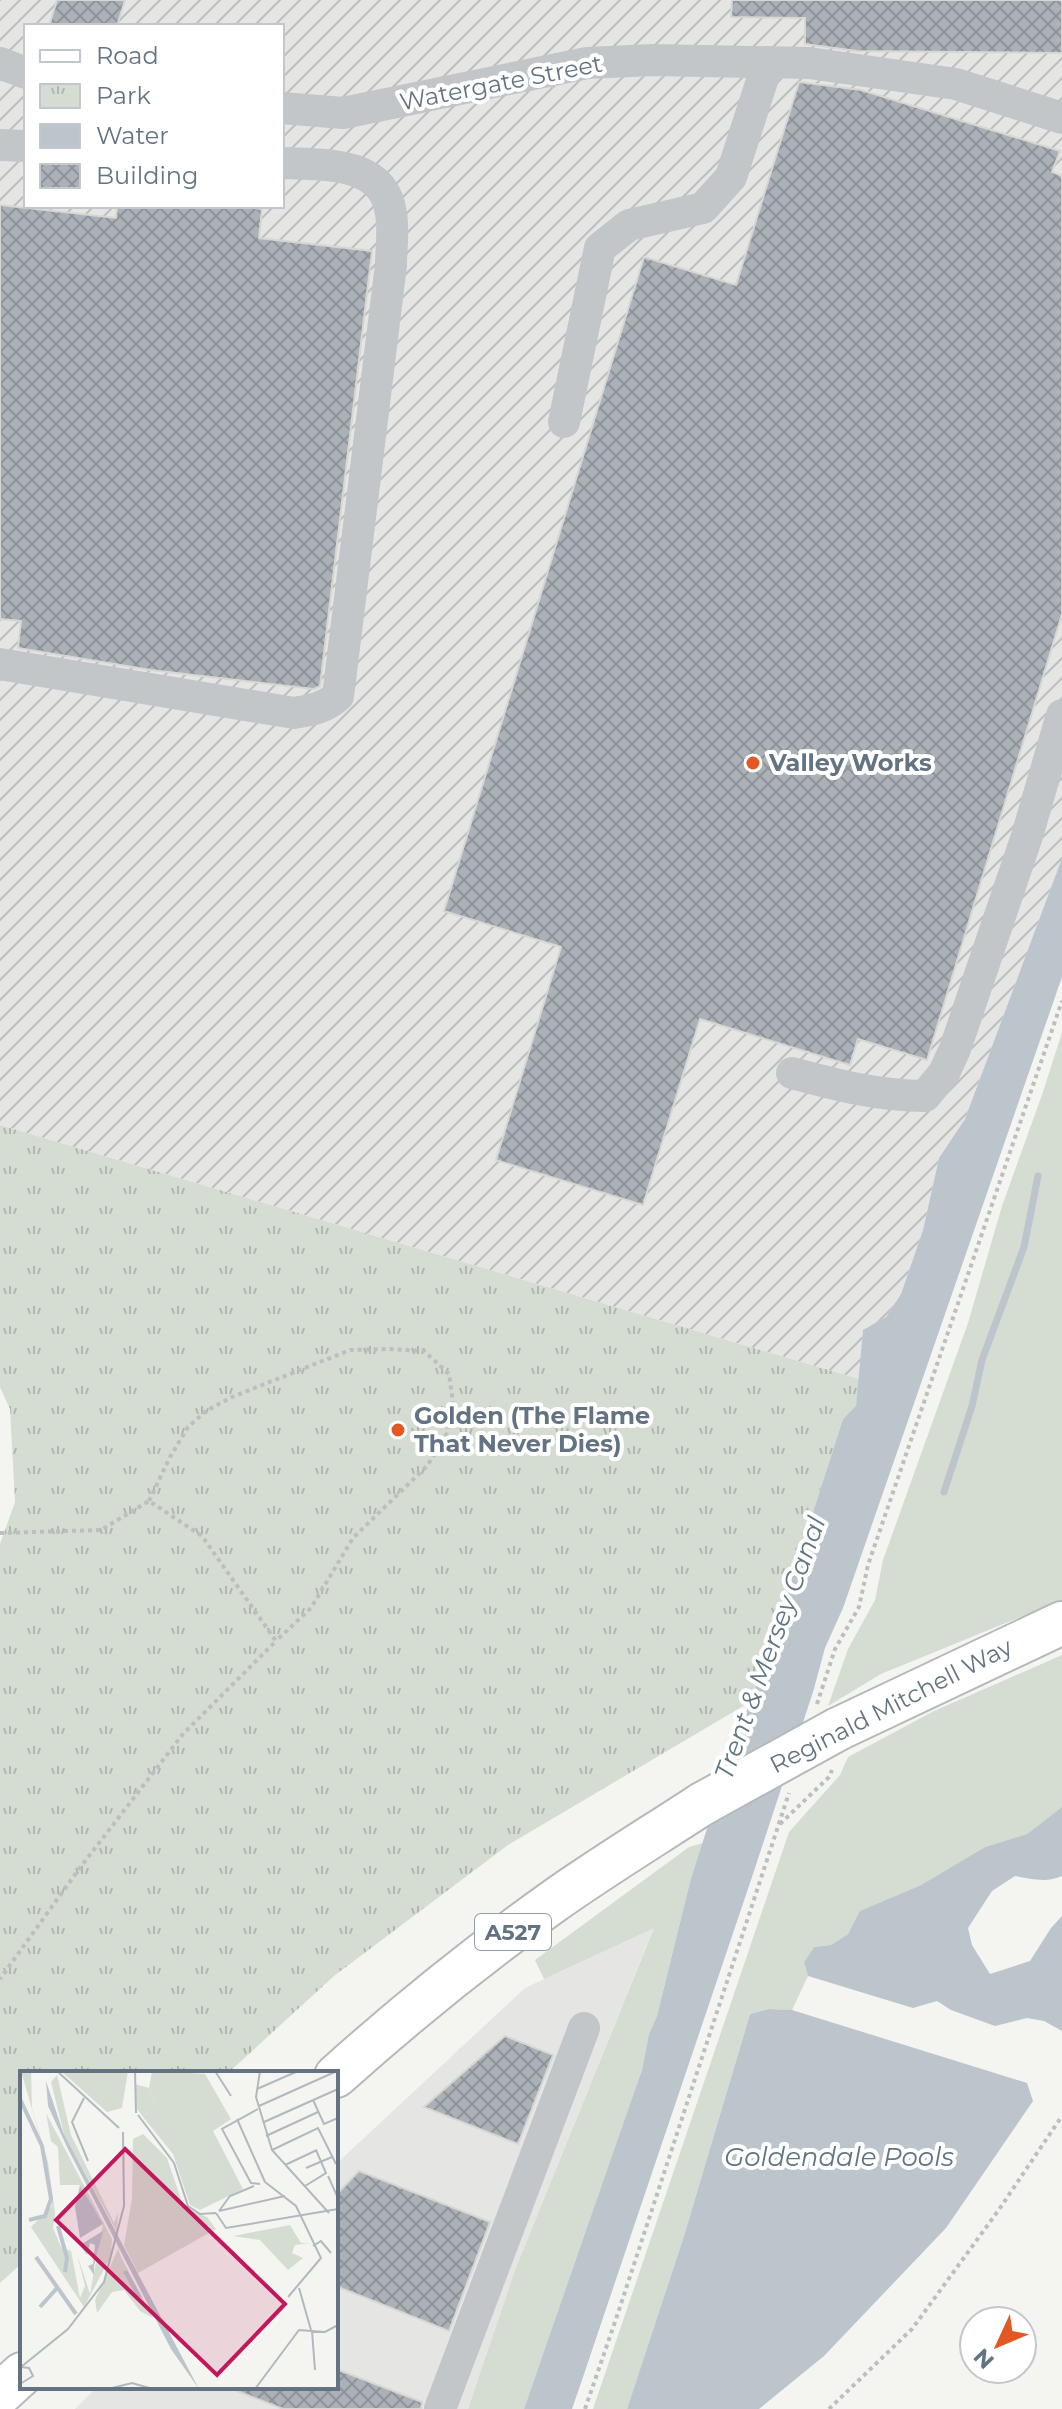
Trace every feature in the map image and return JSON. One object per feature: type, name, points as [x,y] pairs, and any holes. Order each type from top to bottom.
[{"type":"main road","name":"Reginald Mitchell Way","points":[[338,2074],[445,1983],[543,1909],[702,1804],[844,1726],[1062,1623]]},
{"type":"main road","points":[[0,2394],[20,2376]]},
{"type":"lane","name":"Watergate Street","points":[[284,108],[343,113],[587,63],[653,60],[809,63],[956,84],[1062,118]]},
{"type":"lane","points":[[564,422],[600,248],[629,225],[703,208],[731,177],[768,62]]},
{"type":"lane","points":[[0,63],[24,72]]},
{"type":"lane","points":[[343,113],[345,167]]},
{"type":"lane","points":[[0,145],[24,146]]},
{"type":"lane","points":[[0,664],[294,713],[330,704],[338,696],[391,265],[391,213],[382,189],[371,178],[345,167],[284,163]]},
{"type":"lane","points":[[792,1073],[891,1096],[925,1096],[944,1073],[987,959],[1062,715]]},
{"type":"lane","points":[[440,2409],[584,2028]]},
{"type":"path","points":[[0,1533],[101,1530],[149,1501],[188,1427],[206,1411],[232,1397],[350,1350],[424,1351],[449,1374],[453,1402],[446,1436],[427,1466],[353,1538],[311,1608],[183,1734],[79,1869],[0,1979]]},
{"type":"path","points":[[149,1501],[202,1536],[276,1641]]},
{"type":"path","points":[[778,1826],[829,1777],[844,1749],[844,1726]]},
{"type":"path","points":[[829,2409],[912,2329],[1062,2116]]},
{"type":"shaded area","points":[[0,0],[1062,0],[1062,858],[965,1119],[939,1158],[923,1230],[901,1294],[886,1317],[863,1331],[859,1379],[0,1125]]},
{"type":"shaded area","points":[[654,1927],[515,2270],[468,2409],[75,2409],[95,2389],[338,2389],[338,2162],[525,1988]]},
{"type":"green space","points":[[1062,1032],[1062,1600],[881,1674],[828,1706],[848,1649],[875,1600],[883,1560],[968,1323],[1002,1206]]},
{"type":"green space","points":[[0,1125],[859,1379],[856,1407],[843,1419],[750,1702],[508,1845],[334,1976],[230,2071],[20,2071],[20,2265],[0,2283],[0,1544],[15,1502],[10,1409],[0,1387]]},
{"type":"green space","points":[[1062,1655],[1062,1807],[1027,1834],[985,1847],[921,1885],[861,1911],[848,1934],[831,1945],[814,1947],[804,1962],[808,1976],[792,2010],[769,2009],[750,2014],[684,2236],[627,2409],[593,2409],[789,1832],[840,1775],[848,1757],[934,1711]]},
{"type":"green space","points":[[703,1843],[690,1882],[657,2016],[649,2034],[642,2070],[524,2409],[468,2409],[515,2270],[654,1928],[544,1979],[535,1960],[689,1847]]},
{"type":"water","name":"Trent & Mersey Canal","points":[[1062,858],[1062,977],[843,1608],[825,1648],[752,1877],[572,2409],[524,2409],[642,2070],[690,1882],[732,1750],[765,1662],[843,1419],[856,1406],[863,1330],[886,1317],[901,1294],[923,1230],[939,1158],[965,1119]]},
{"type":"water","points":[[1062,1807],[1062,1876],[1045,1880],[1015,1876],[992,1891],[968,1928],[972,1945],[990,1974],[1030,1961],[1062,1916],[1062,2031],[1044,2021],[1027,2018],[995,2026],[951,2010],[937,2001],[913,2008],[808,1976],[804,1962],[814,1947],[831,1945],[848,1934],[860,1911],[921,1885],[985,1847],[1027,1834]]},
{"type":"water","name":"Goldendale Pools","points":[[769,2009],[792,2010],[1027,2083],[1033,2101],[946,2228],[824,2356],[759,2409],[627,2409],[684,2236],[750,2014]]},
{"type":"building","points":[[57,0],[125,0],[118,24],[50,24]]},
{"type":"building","points":[[732,0],[1062,0],[1062,53],[857,51],[805,44],[805,18],[731,17]]},
{"type":"building","name":"Valley Works","points":[[799,82],[861,90],[1060,151],[1052,172],[1062,176],[1062,614],[927,1060],[858,1039],[850,1065],[700,1019],[643,1205],[496,1160],[561,947],[444,911],[644,257],[736,285]]},
{"type":"building","points":[[0,205],[116,218],[117,208],[262,209],[259,238],[372,251],[320,686],[314,689],[151,670],[18,648],[21,621],[0,619]]},
{"type":"building","points":[[505,2036],[553,2055],[518,2144],[424,2107]]},
{"type":"building","points":[[359,2171],[490,2222],[449,2331],[338,2287],[338,2193]]},
{"type":"building","points":[[338,2370],[422,2402],[421,2409],[283,2409],[233,2389],[338,2389]]},
{"type":"waterway","points":[[944,1492],[972,1406],[982,1360],[1024,1247],[1038,1176]]},
{"type":"place","name":"Valley Works","points":[[753,763]]},
{"type":"place","name":"Golden (The Flame That Never Dies)","points":[[398,1430]]}]
